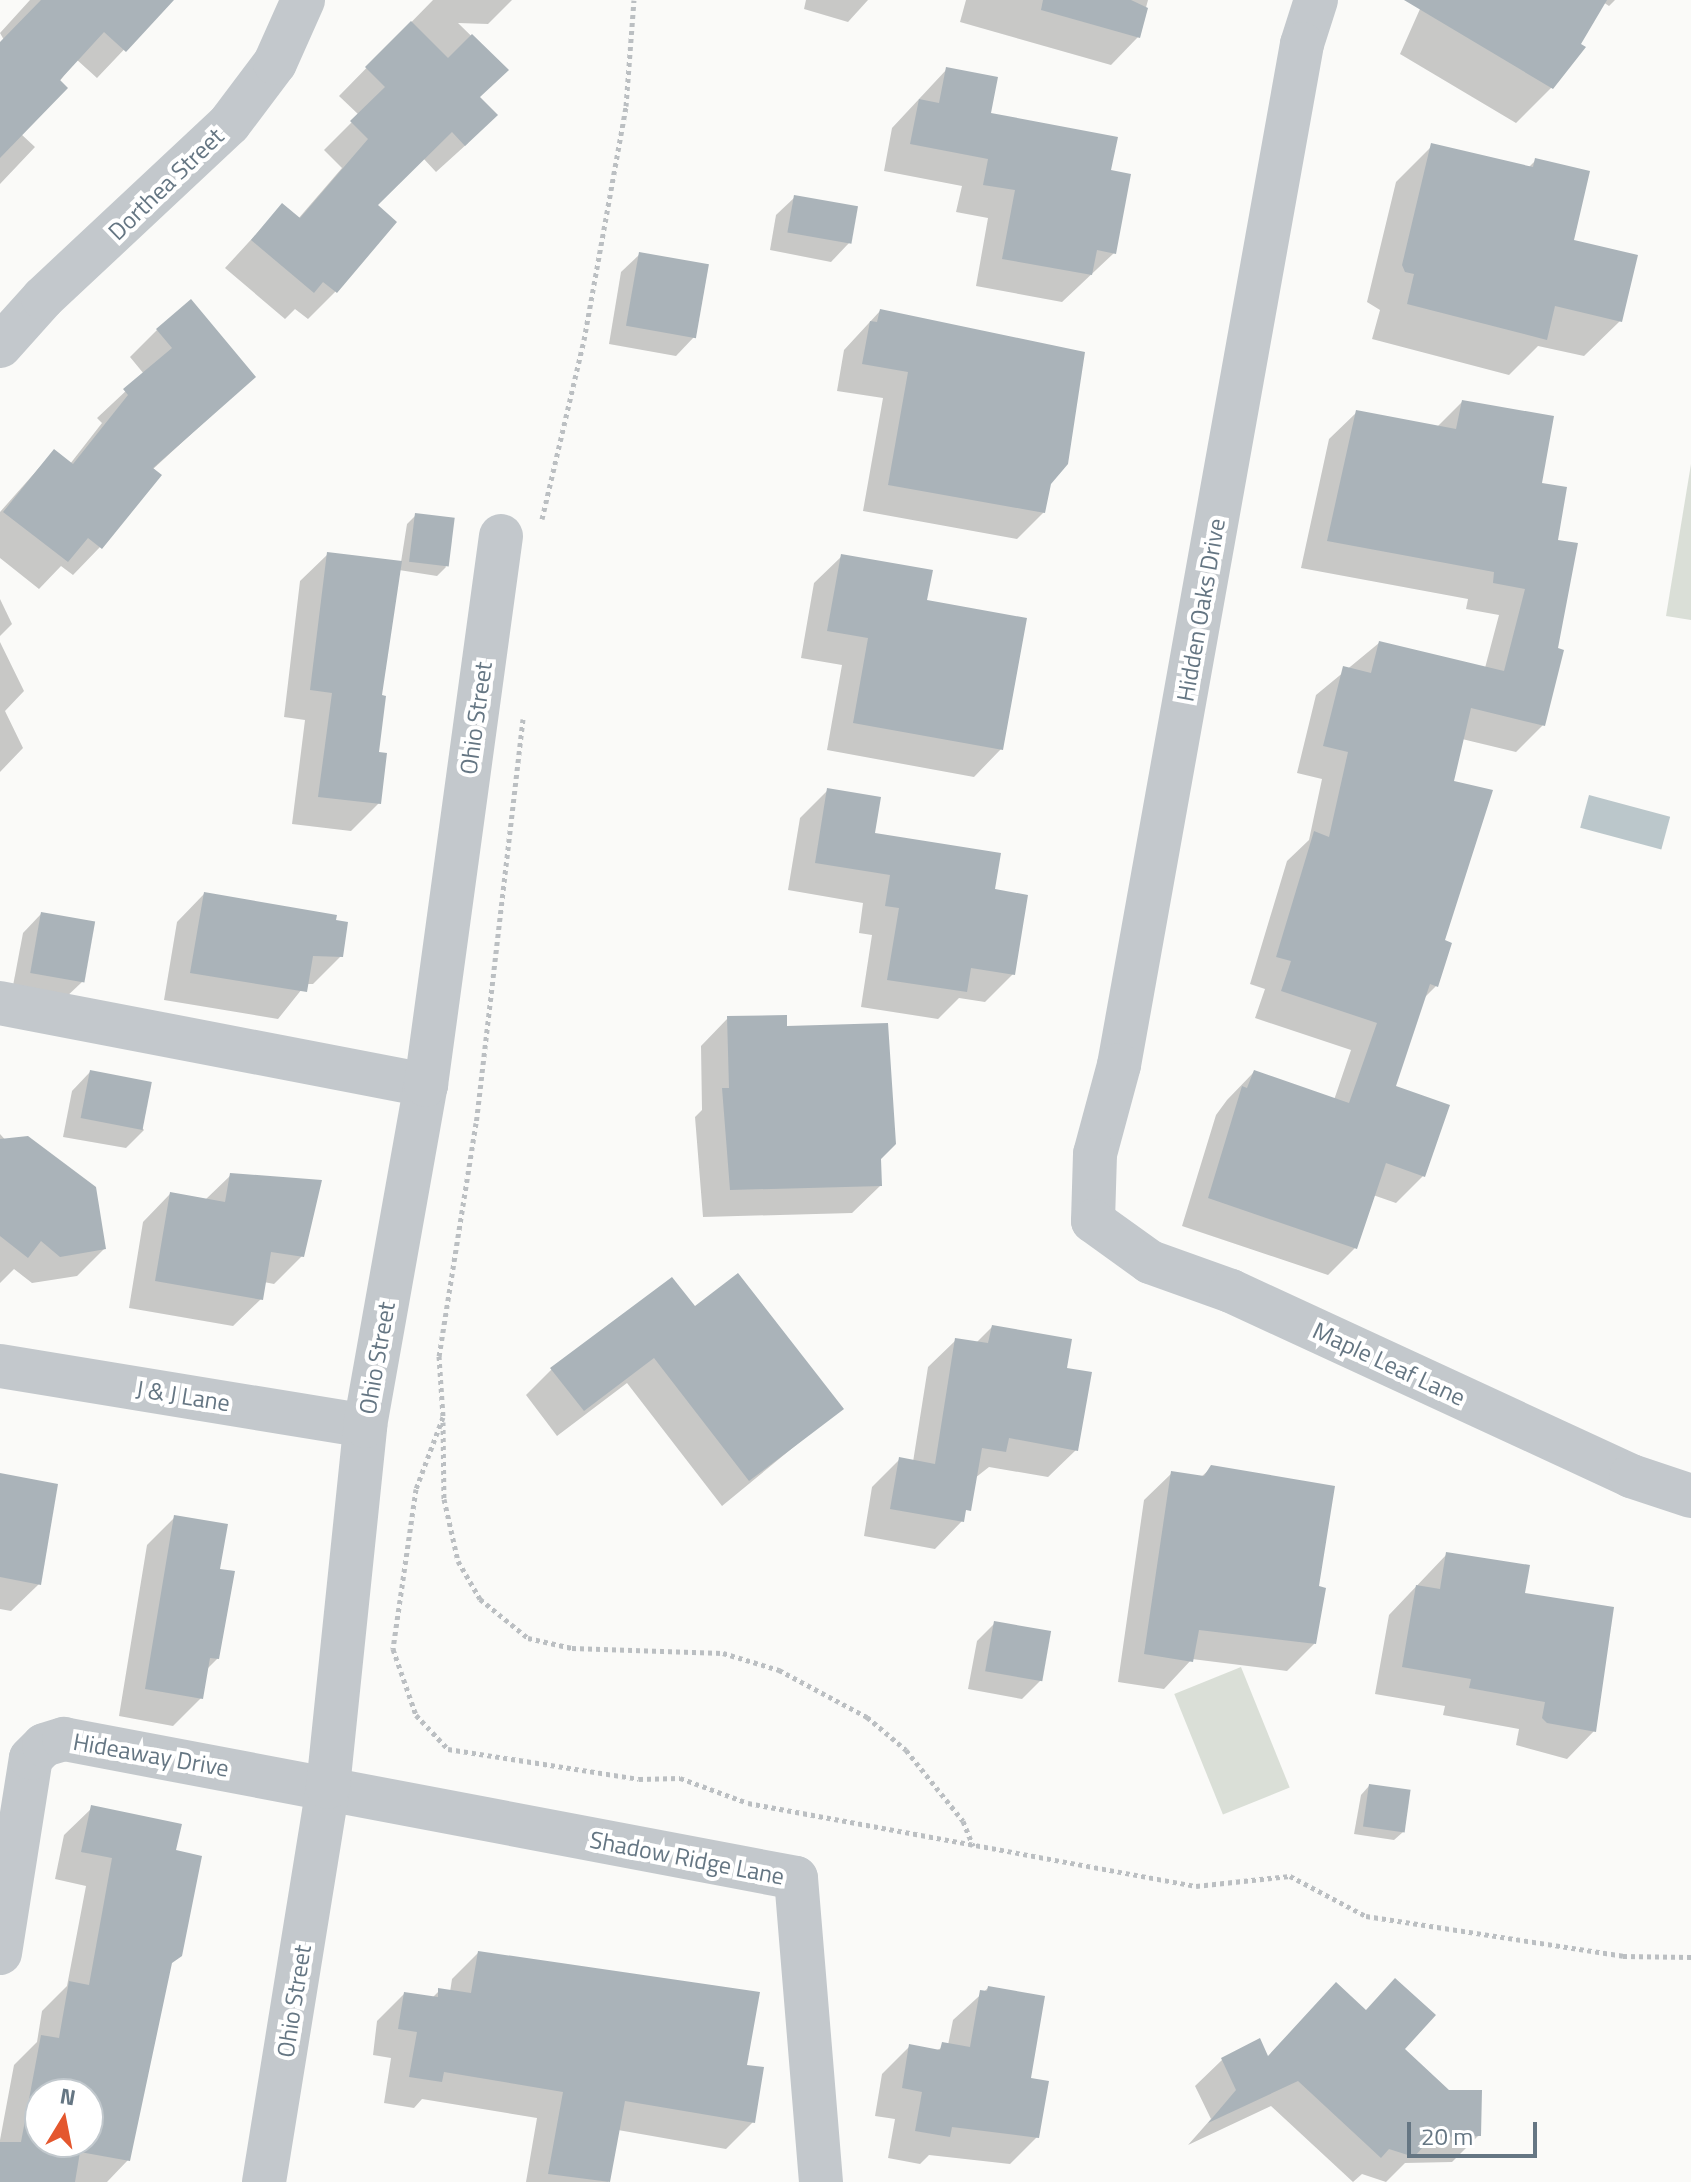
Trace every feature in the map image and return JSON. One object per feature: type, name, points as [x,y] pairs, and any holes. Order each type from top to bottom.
[{"type":"street","name":"Dorthea Street","points":[[0,346],[43,298],[229,124],[275,63],[303,0]]},
{"type":"street","name":"Hidden Oaks Drive","points":[[1093,1221],[1095,1154],[1119,1065],[1302,44],[1316,0]]},
{"type":"street","name":"Ohio Street","points":[[264,2182],[328,1787],[365,1426],[521,532]]},
{"type":"street","points":[[0,1003],[426,1085]]},
{"type":"street","name":"Maple Leaf Lane","points":[[1093,1221],[1150,1262],[1231,1291],[1631,1476],[1691,1496]]},
{"type":"street","name":"J & J Lane","points":[[0,1366],[365,1426]]},
{"type":"street","name":"Hideaway Drive","points":[[0,1953],[31,1758],[44,1745],[64,1739],[328,1787]]},
{"type":"street","name":"Shadow Ridge Lane","points":[[328,1787],[796,1878],[821,2182]]},
{"type":"path","points":[[521,532],[558,433],[584,340],[626,106],[634,0]]},
{"type":"path","points":[[522,709],[525,737],[478,1107],[439,1356],[444,1499],[458,1561],[480,1599],[528,1638],[572,1648],[723,1653],[779,1670],[867,1717],[906,1750],[963,1821],[973,1847]]},
{"type":"path","points":[[443,1417],[416,1489],[393,1649],[416,1715],[448,1749],[639,1779],[680,1778],[716,1787],[748,1803],[1196,1886],[1290,1876],[1366,1916],[1623,1956],[1691,1957]]},
{"type":"shaded area","points":[[1691,464],[1691,620],[1666,616]]},
{"type":"shaded area","points":[[1589,795],[1670,817],[1661,850],[1580,828]]},
{"type":"shaded area","points":[[1241,1667],[1290,1788],[1223,1815],[1174,1694]]},
{"type":"building","points":[[41,0],[174,0],[126,52],[104,32],[60,80],[68,88],[0,158],[0,42]]},
{"type":"building","points":[[1043,0],[1131,0],[1148,8],[1140,38],[1041,10]]},
{"type":"building","points":[[1404,0],[1607,0],[1581,44],[1586,47],[1553,89]]},
{"type":"building","points":[[411,21],[448,58],[472,34],[509,70],[480,97],[498,115],[465,146],[452,132],[378,205],[397,222],[337,293],[323,282],[314,293],[251,240],[282,203],[300,218],[368,139],[350,121],[385,87],[365,67]]},
{"type":"building","points":[[946,67],[998,77],[991,113],[1118,137],[1111,170],[1131,174],[1116,254],[1097,250],[1092,275],[1002,259],[1015,190],[983,185],[988,159],[910,144],[919,99],[939,103]]},
{"type":"building","points":[[1431,143],[1533,167],[1535,158],[1590,171],[1574,240],[1638,255],[1622,322],[1555,306],[1547,340],[1407,304],[1414,274],[1405,272],[1402,265]]},
{"type":"building","points":[[794,195],[858,206],[851,244],[787,232]]},
{"type":"building","points":[[639,252],[709,264],[696,338],[626,326]]},
{"type":"building","points":[[191,299],[256,377],[153,468],[162,475],[102,549],[88,538],[68,562],[3,512],[54,449],[73,464],[128,395],[123,389],[172,348],[156,329]]},
{"type":"building","points":[[880,309],[1085,352],[1068,464],[1051,484],[1045,513],[888,485],[908,372],[862,364],[870,321],[877,322]]},
{"type":"building","points":[[1462,400],[1554,416],[1542,483],[1567,487],[1558,540],[1578,543],[1558,648],[1564,650],[1545,726],[1471,708],[1454,781],[1493,790],[1445,940],[1452,943],[1438,987],[1430,984],[1396,1086],[1450,1105],[1425,1177],[1386,1163],[1357,1249],[1208,1198],[1242,1086],[1247,1088],[1254,1070],[1349,1103],[1377,1023],[1281,991],[1291,961],[1276,957],[1314,831],[1329,837],[1348,752],[1323,746],[1343,666],[1371,673],[1379,641],[1504,671],[1525,589],[1493,583],[1494,572],[1327,541],[1356,410],[1456,429]]},
{"type":"building","points":[[415,513],[455,518],[449,567],[409,562]]},
{"type":"building","points":[[327,552],[402,561],[382,695],[386,696],[379,752],[387,753],[381,804],[318,797],[332,693],[310,690]]},
{"type":"building","points":[[841,554],[933,570],[927,600],[1027,618],[1003,750],[853,723],[868,638],[827,631]]},
{"type":"building","points":[[827,788],[881,797],[875,833],[1001,853],[995,889],[1028,895],[1015,975],[971,968],[967,992],[887,980],[899,908],[885,906],[890,875],[815,863]]},
{"type":"building","points":[[204,892],[337,915],[336,920],[348,922],[343,957],[313,956],[307,992],[190,973]]},
{"type":"building","points":[[41,912],[95,922],[84,983],[30,973]]},
{"type":"building","points":[[787,1015],[787,1026],[888,1023],[896,1144],[881,1159],[882,1186],[730,1190],[722,1088],[729,1088],[727,1016]]},
{"type":"building","points":[[90,1070],[152,1082],[142,1130],[81,1118]]},
{"type":"building","points":[[28,1136],[96,1187],[106,1249],[60,1257],[41,1241],[28,1258],[0,1236],[0,1139]]},
{"type":"building","points":[[230,1173],[322,1180],[304,1257],[271,1252],[263,1300],[155,1281],[170,1192],[225,1202]]},
{"type":"building","points":[[738,1273],[844,1409],[749,1481],[654,1358],[584,1411],[550,1368],[672,1277],[695,1306]]},
{"type":"building","points":[[992,1325],[1072,1339],[1067,1368],[1092,1372],[1078,1451],[1009,1438],[1006,1452],[982,1448],[971,1511],[966,1510],[964,1522],[890,1509],[899,1457],[935,1464],[955,1338],[988,1343]]},
{"type":"building","points":[[1211,1465],[1335,1486],[1319,1586],[1326,1588],[1316,1644],[1199,1630],[1193,1662],[1144,1654],[1171,1471],[1204,1476]]},
{"type":"building","points":[[0,1473],[58,1484],[41,1585],[0,1577]]},
{"type":"building","points":[[174,1515],[228,1524],[220,1569],[235,1571],[219,1659],[210,1658],[203,1699],[145,1689]]},
{"type":"building","points":[[1446,1552],[1530,1565],[1525,1593],[1614,1607],[1596,1732],[1547,1723],[1542,1718],[1545,1702],[1469,1688],[1471,1679],[1402,1667],[1416,1585],[1440,1589]]},
{"type":"building","points":[[994,1621],[1051,1631],[1042,1681],[985,1671]]},
{"type":"building","points":[[1369,1784],[1411,1790],[1405,1832],[1363,1827]]},
{"type":"building","points":[[91,1805],[182,1824],[176,1850],[202,1856],[182,1956],[172,1963],[130,2161],[104,2156],[104,2078],[33,2078],[41,2035],[59,2038],[69,1981],[89,1985],[112,1858],[81,1852]]},
{"type":"building","points":[[478,1951],[760,1992],[747,2065],[764,2067],[755,2123],[625,2101],[610,2182],[548,2174],[563,2092],[444,2072],[442,2082],[409,2077],[417,2032],[398,2029],[404,1992],[438,1997],[438,1988],[471,1993]]},
{"type":"building","points":[[1395,1978],[1436,2015],[1405,2049],[1449,2090],[1482,2090],[1481,2136],[1432,2137],[1414,2157],[1389,2149],[1381,2158],[1298,2081],[1208,2123],[1236,2090],[1221,2058],[1260,2038],[1268,2056],[1336,1982],[1366,2010]]},
{"type":"building","points":[[988,1986],[1045,1996],[1031,2078],[1049,2081],[1039,2138],[952,2127],[950,2137],[915,2131],[922,2092],[902,2088],[909,2044],[940,2050],[942,2042],[970,2047],[980,1990],[987,1991]]},
{"type":"building","points":[[24,2126],[24,2158],[79,2158],[75,2182],[0,2182],[0,2142],[21,2142]]}]
